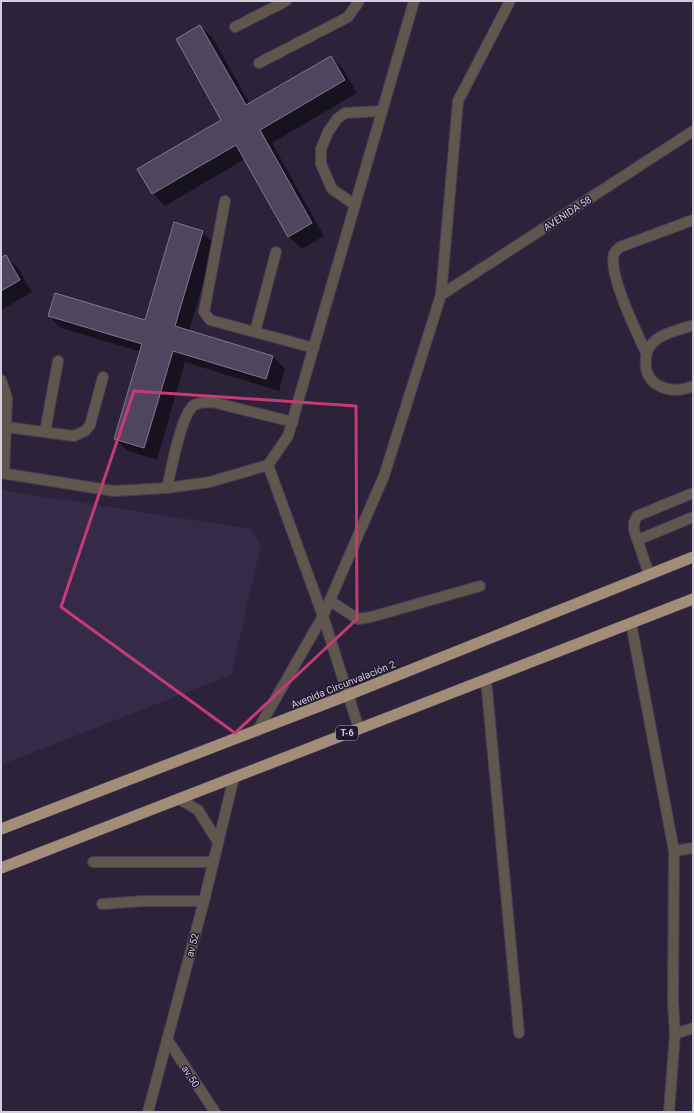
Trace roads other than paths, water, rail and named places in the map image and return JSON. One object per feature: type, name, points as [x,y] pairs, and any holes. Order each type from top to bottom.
[{"type":"highway","name":"Avenida Circunvalación 2","points":[[1,830],[257,731],[693,557]]},
{"type":"highway","name":"T-6","points":[[1,868],[693,599]]},
{"type":"street","points":[[235,27],[286,1]]},
{"type":"street","points":[[259,63],[348,17],[359,1]]},
{"type":"street","points":[[1,380],[7,398],[2,473],[114,490],[168,488],[210,482],[268,465],[288,436],[293,422],[414,1]]},
{"type":"street","points":[[257,731],[323,616],[384,476],[440,295],[458,102],[510,1]]},
{"type":"street","points":[[355,205],[332,189],[321,164],[321,149],[328,132],[337,119],[345,113],[382,111]]},
{"type":"street","name":"AVENIDA 58","points":[[440,295],[693,131]]},
{"type":"street","points":[[225,201],[204,312],[210,320],[314,348]]},
{"type":"street","points":[[646,353],[620,294],[613,264],[614,253],[620,247],[693,220]]},
{"type":"street","points":[[255,332],[276,252]]},
{"type":"street","points":[[693,325],[659,338],[651,345],[646,353],[644,368],[648,377],[656,385],[664,388],[678,389],[693,386]]},
{"type":"street","points":[[45,432],[58,361]]},
{"type":"street","points":[[6,427],[74,436],[85,431],[90,425],[103,377]]},
{"type":"street","points":[[168,488],[183,424],[192,406],[201,402],[212,402],[293,422]]},
{"type":"street","points":[[268,465],[323,616],[359,729]]},
{"type":"street","points":[[649,574],[634,530],[634,522],[637,516],[693,493]]},
{"type":"street","points":[[638,540],[693,517]]},
{"type":"street","points":[[330,601],[358,619],[371,618],[480,586]]},
{"type":"street","points":[[630,623],[674,851],[673,1002],[676,1034],[669,1112]]},
{"type":"street","points":[[486,679],[519,1033]]},
{"type":"street","name":"av 52","points":[[148,1112],[204,902],[212,862],[234,777]]},
{"type":"street","points":[[179,799],[198,810],[218,842]]},
{"type":"street","points":[[674,851],[693,848]]},
{"type":"street","points":[[93,862],[212,862]]},
{"type":"street","points":[[102,904],[144,901],[204,902]]},
{"type":"street","points":[[676,1034],[693,1028]]},
{"type":"street","name":"av 50","points":[[167,1039],[214,1112]]}]
